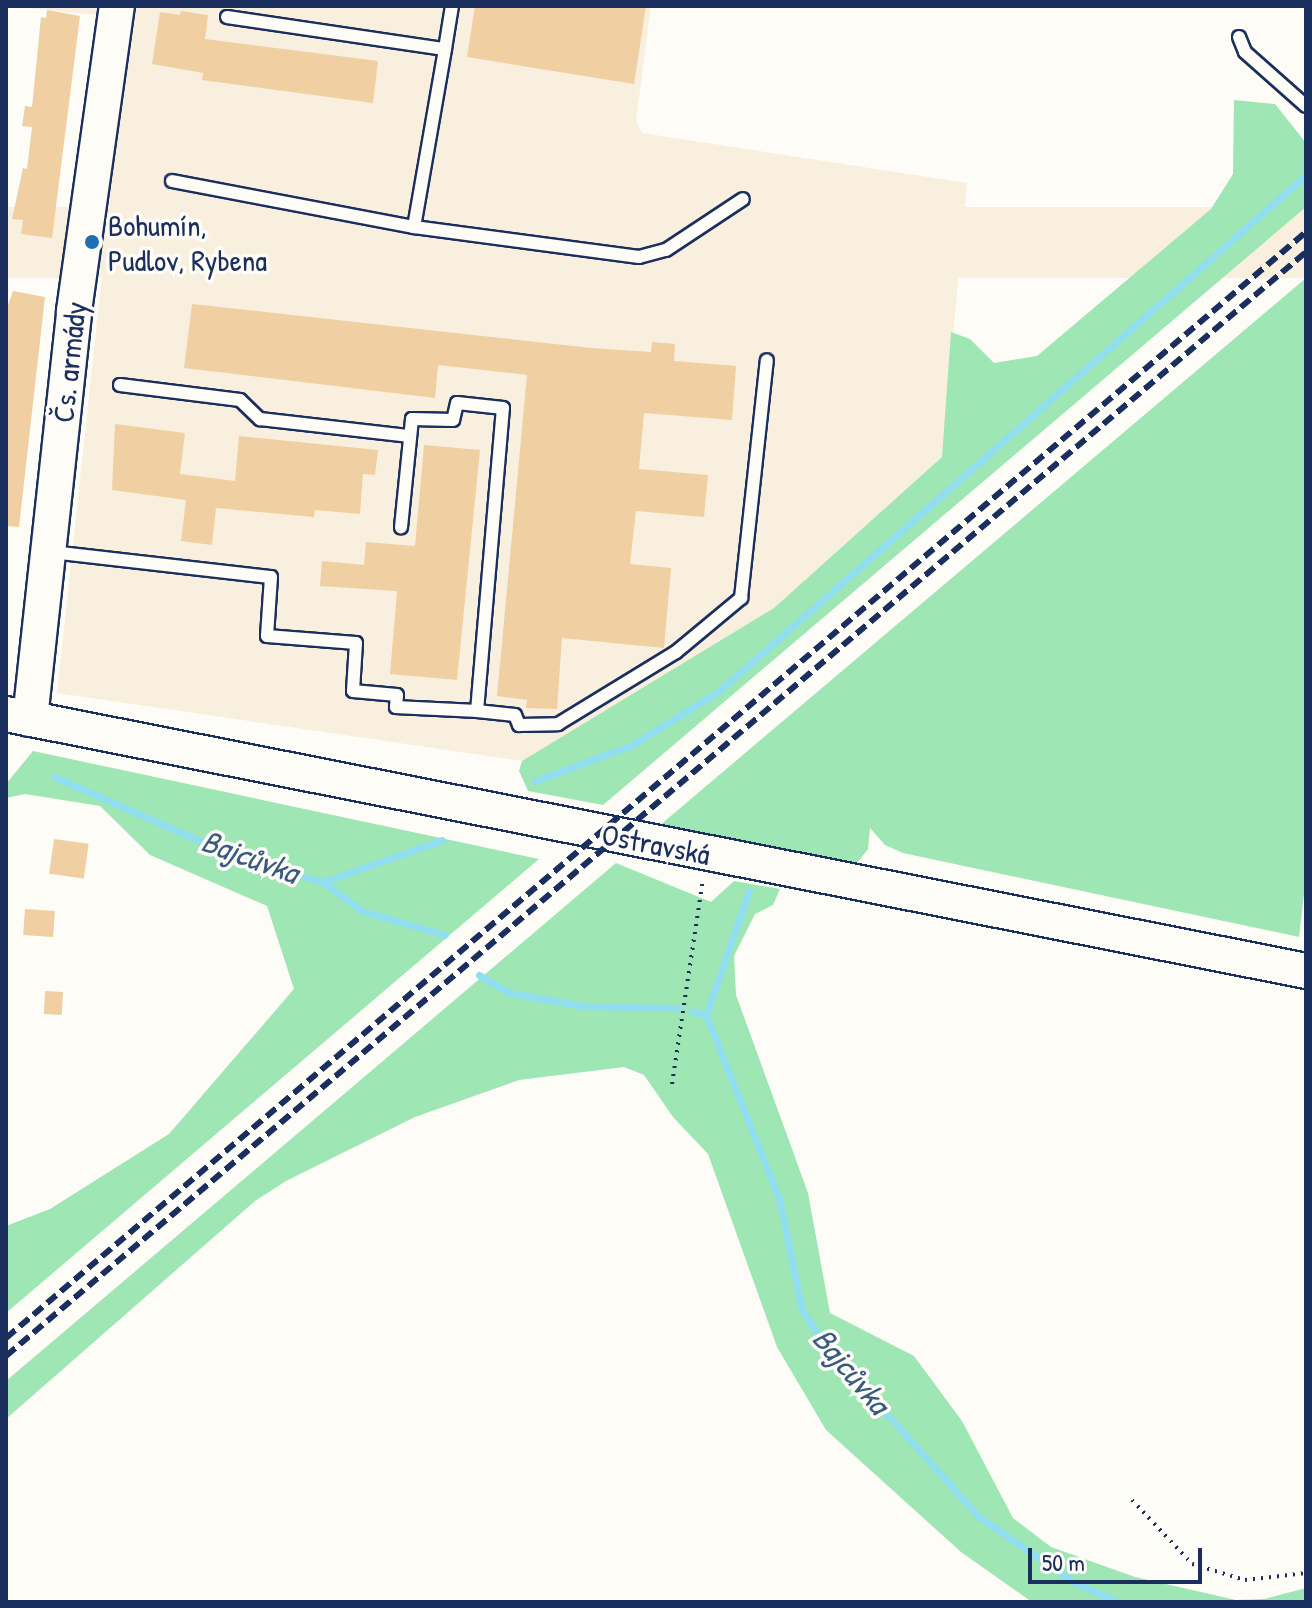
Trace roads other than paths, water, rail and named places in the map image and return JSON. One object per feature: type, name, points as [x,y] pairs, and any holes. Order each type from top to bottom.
[{"type":"main road","name":"Čs. armády","points":[[18,717],[48,552],[83,234],[117,6]]},
{"type":"main road","name":"Ostravská","points":[[18,717],[1306,971]]},
{"type":"lane","points":[[414,227],[452,6]]},
{"type":"lane","points":[[227,17],[445,49]]},
{"type":"lane","points":[[1239,37],[1245,52],[1306,106]]},
{"type":"lane","points":[[172,181],[414,227],[639,257],[666,250],[743,199]]},
{"type":"lane","points":[[48,552],[271,577],[267,636],[356,643],[353,691],[397,695],[396,707],[515,715],[519,725],[558,724],[676,652],[741,598],[767,360]]},
{"type":"lane","points":[[120,385],[240,400],[260,419],[410,436]]},
{"type":"lane","points":[[401,527],[412,419],[453,420],[457,403],[503,408],[477,711]]},
{"type":"waterway","points":[[535,781],[632,745],[719,691],[1306,175]]},
{"type":"waterway","name":"Bajcůvka","points":[[55,777],[239,858],[323,882],[362,911],[445,935]]},
{"type":"waterway","points":[[323,882],[442,840]]},
{"type":"waterway","points":[[706,1015],[749,890]]},
{"type":"waterway","name":"Bajcůvka","points":[[479,975],[510,993],[583,1006],[678,1008]]},
{"type":"waterway","name":"Bajcůvka","points":[[692,1011],[706,1015],[779,1198],[802,1310],[826,1346],[979,1517],[1077,1584],[1118,1602]]},
{"type":"railway","points":[[6,1338],[1306,232]]},
{"type":"railway","points":[[6,1356],[1306,252]]},
{"type":"place","name":"Bohumín, Pudlov, Rybena","points":[[92,242]]}]
